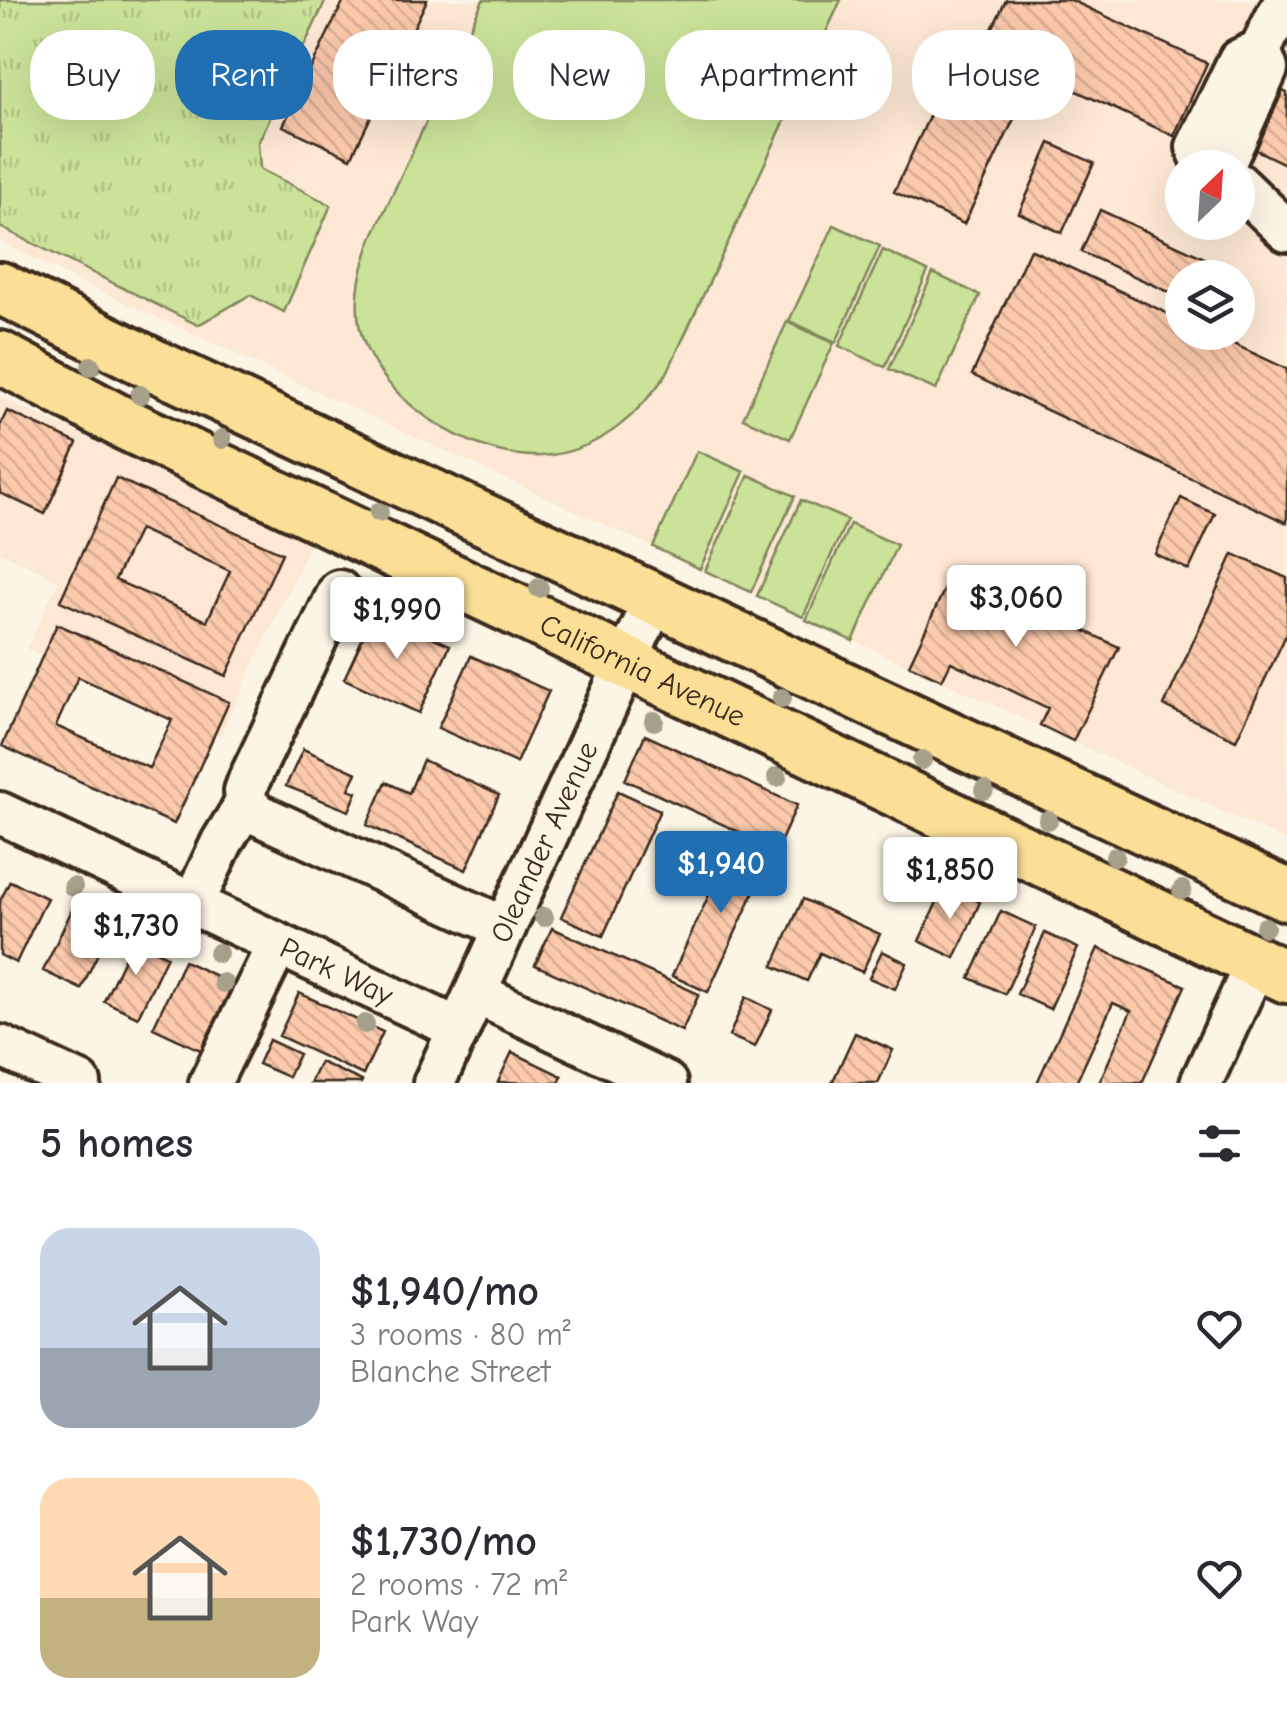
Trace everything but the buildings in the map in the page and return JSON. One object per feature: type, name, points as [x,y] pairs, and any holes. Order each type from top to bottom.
[{"type":"main road","points":[[0,288],[154,365],[654,599],[1283,884]]},
{"type":"main road","name":"California Avenue","points":[[0,357],[123,424],[1272,970]]},
{"type":"street","points":[[1260,50],[1285,0]]},
{"type":"street","points":[[1255,200],[1287,231]]},
{"type":"street","points":[[192,904],[246,803],[249,780],[339,591]]},
{"type":"street","name":"Oleander Avenue","points":[[434,1083],[654,599]]},
{"type":"street","points":[[246,803],[258,814],[505,928]]},
{"type":"street","name":"Park Way","points":[[0,813],[278,944],[666,1083]]},
{"type":"street","points":[[210,1083],[278,944]]},
{"type":"street","points":[[1201,1083],[1272,970]]},
{"type":"street","points":[[0,1046],[80,1083]]},
{"type":"shaded area","points":[[0,0],[1275,0],[1287,6],[1287,841],[0,241]]},
{"type":"shaded area","points":[[0,397],[311,543],[220,736],[27,649],[59,580],[0,552]]},
{"type":"green space","points":[[0,0],[326,0],[312,30],[175,30],[175,120],[269,120],[258,143],[260,169],[331,205],[284,312],[250,295],[198,325],[0,227]]},
{"type":"green space","points":[[483,0],[841,0],[827,30],[665,30],[665,120],[785,120],[667,373],[632,415],[604,436],[571,451],[522,455],[490,449],[458,436],[401,396],[379,370],[364,343],[358,313],[361,275],[372,238],[427,120],[493,120],[493,30],[469,30]]},
{"type":"green space","points":[[834,225],[880,246],[836,342],[789,321]]},
{"type":"green space","points":[[883,250],[928,271],[885,367],[839,346]]},
{"type":"green space","points":[[933,273],[980,295],[936,390],[889,369]]},
{"type":"green space","points":[[787,322],[834,343],[790,439],[743,418]]},
{"type":"green space","points":[[697,451],[744,472],[700,569],[653,547]]},
{"type":"green space","points":[[749,475],[795,496],[751,592],[705,571]]},
{"type":"green space","points":[[801,500],[847,520],[803,617],[757,596]]},
{"type":"green space","points":[[850,524],[897,545],[853,641],[806,620]]}]
